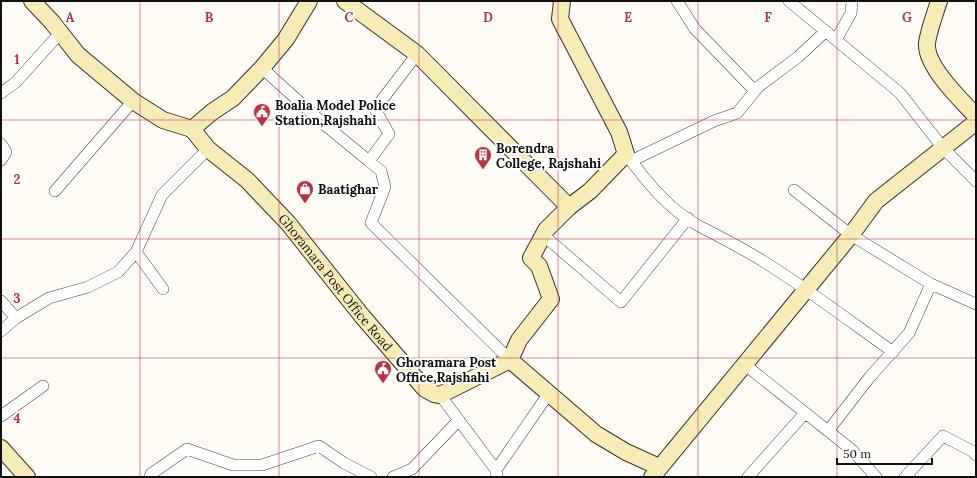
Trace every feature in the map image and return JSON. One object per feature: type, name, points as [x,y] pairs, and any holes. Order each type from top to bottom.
[{"type":"street","points":[[32,1],[61,32],[78,55],[134,101],[163,120],[192,129],[212,112],[233,98],[262,68],[286,39],[309,1]]},
{"type":"street","points":[[345,1],[417,54],[569,207]]},
{"type":"street","points":[[562,1],[560,20],[619,132],[628,158],[651,186],[688,218],[768,264],[893,352]]},
{"type":"street","points":[[677,1],[695,29],[755,91]]},
{"type":"street","points":[[789,1],[900,93],[943,148],[976,181]]},
{"type":"street","points":[[836,40],[851,13],[852,1]]},
{"type":"street","points":[[939,1],[927,44],[930,61],[952,90],[976,116]]},
{"type":"street","points":[[548,393],[497,473],[440,395],[510,360],[519,340],[551,300],[540,266],[531,258],[542,234],[569,207],[628,158],[714,121],[737,113],[758,87],[798,58],[826,31]]},
{"type":"street","points":[[1,93],[16,82],[61,32]]},
{"type":"street","points":[[369,161],[389,134],[375,108],[417,54]]},
{"type":"street","points":[[262,68],[325,125],[381,171],[385,187],[371,223],[510,360],[596,434],[656,472],[851,235],[876,201],[976,122]]},
{"type":"street","points":[[55,190],[134,101]]},
{"type":"street","name":"Ghoramara Post Office Road","points":[[192,129],[208,149],[247,180],[288,223],[362,316],[425,389],[434,394],[440,395]]},
{"type":"street","points":[[1,144],[6,152],[1,160]]},
{"type":"street","points":[[1,330],[16,318],[49,298],[88,287],[118,272],[136,252],[162,195],[208,149]]},
{"type":"street","points":[[794,190],[851,235],[931,284],[976,304]]},
{"type":"street","points":[[542,234],[621,302],[688,218]]},
{"type":"street","points":[[136,252],[163,290]]},
{"type":"street","points":[[828,430],[869,378],[909,333],[931,284]]},
{"type":"street","points":[[1,301],[16,318]]},
{"type":"street","points":[[744,364],[852,450],[876,477]]},
{"type":"street","points":[[1,416],[43,386]]},
{"type":"street","points":[[748,477],[805,412]]},
{"type":"street","points":[[393,477],[412,469],[458,420]]},
{"type":"street","points":[[905,477],[943,436],[972,451],[976,455]]},
{"type":"street","points":[[150,477],[151,474],[187,449],[234,465],[262,465],[319,446],[344,463],[371,477]]},
{"type":"street","points":[[1,448],[27,477]]},
{"type":"place","name":"Boalia Model Police Station,Rajshahi","points":[[262,127]]},
{"type":"place","name":"Borendra College, Rajshahi","points":[[483,170]]},
{"type":"place","name":"Baatighar","points":[[305,204]]},
{"type":"place","name":"Ghoramara Post Office,Rajshahi","points":[[383,384]]}]
